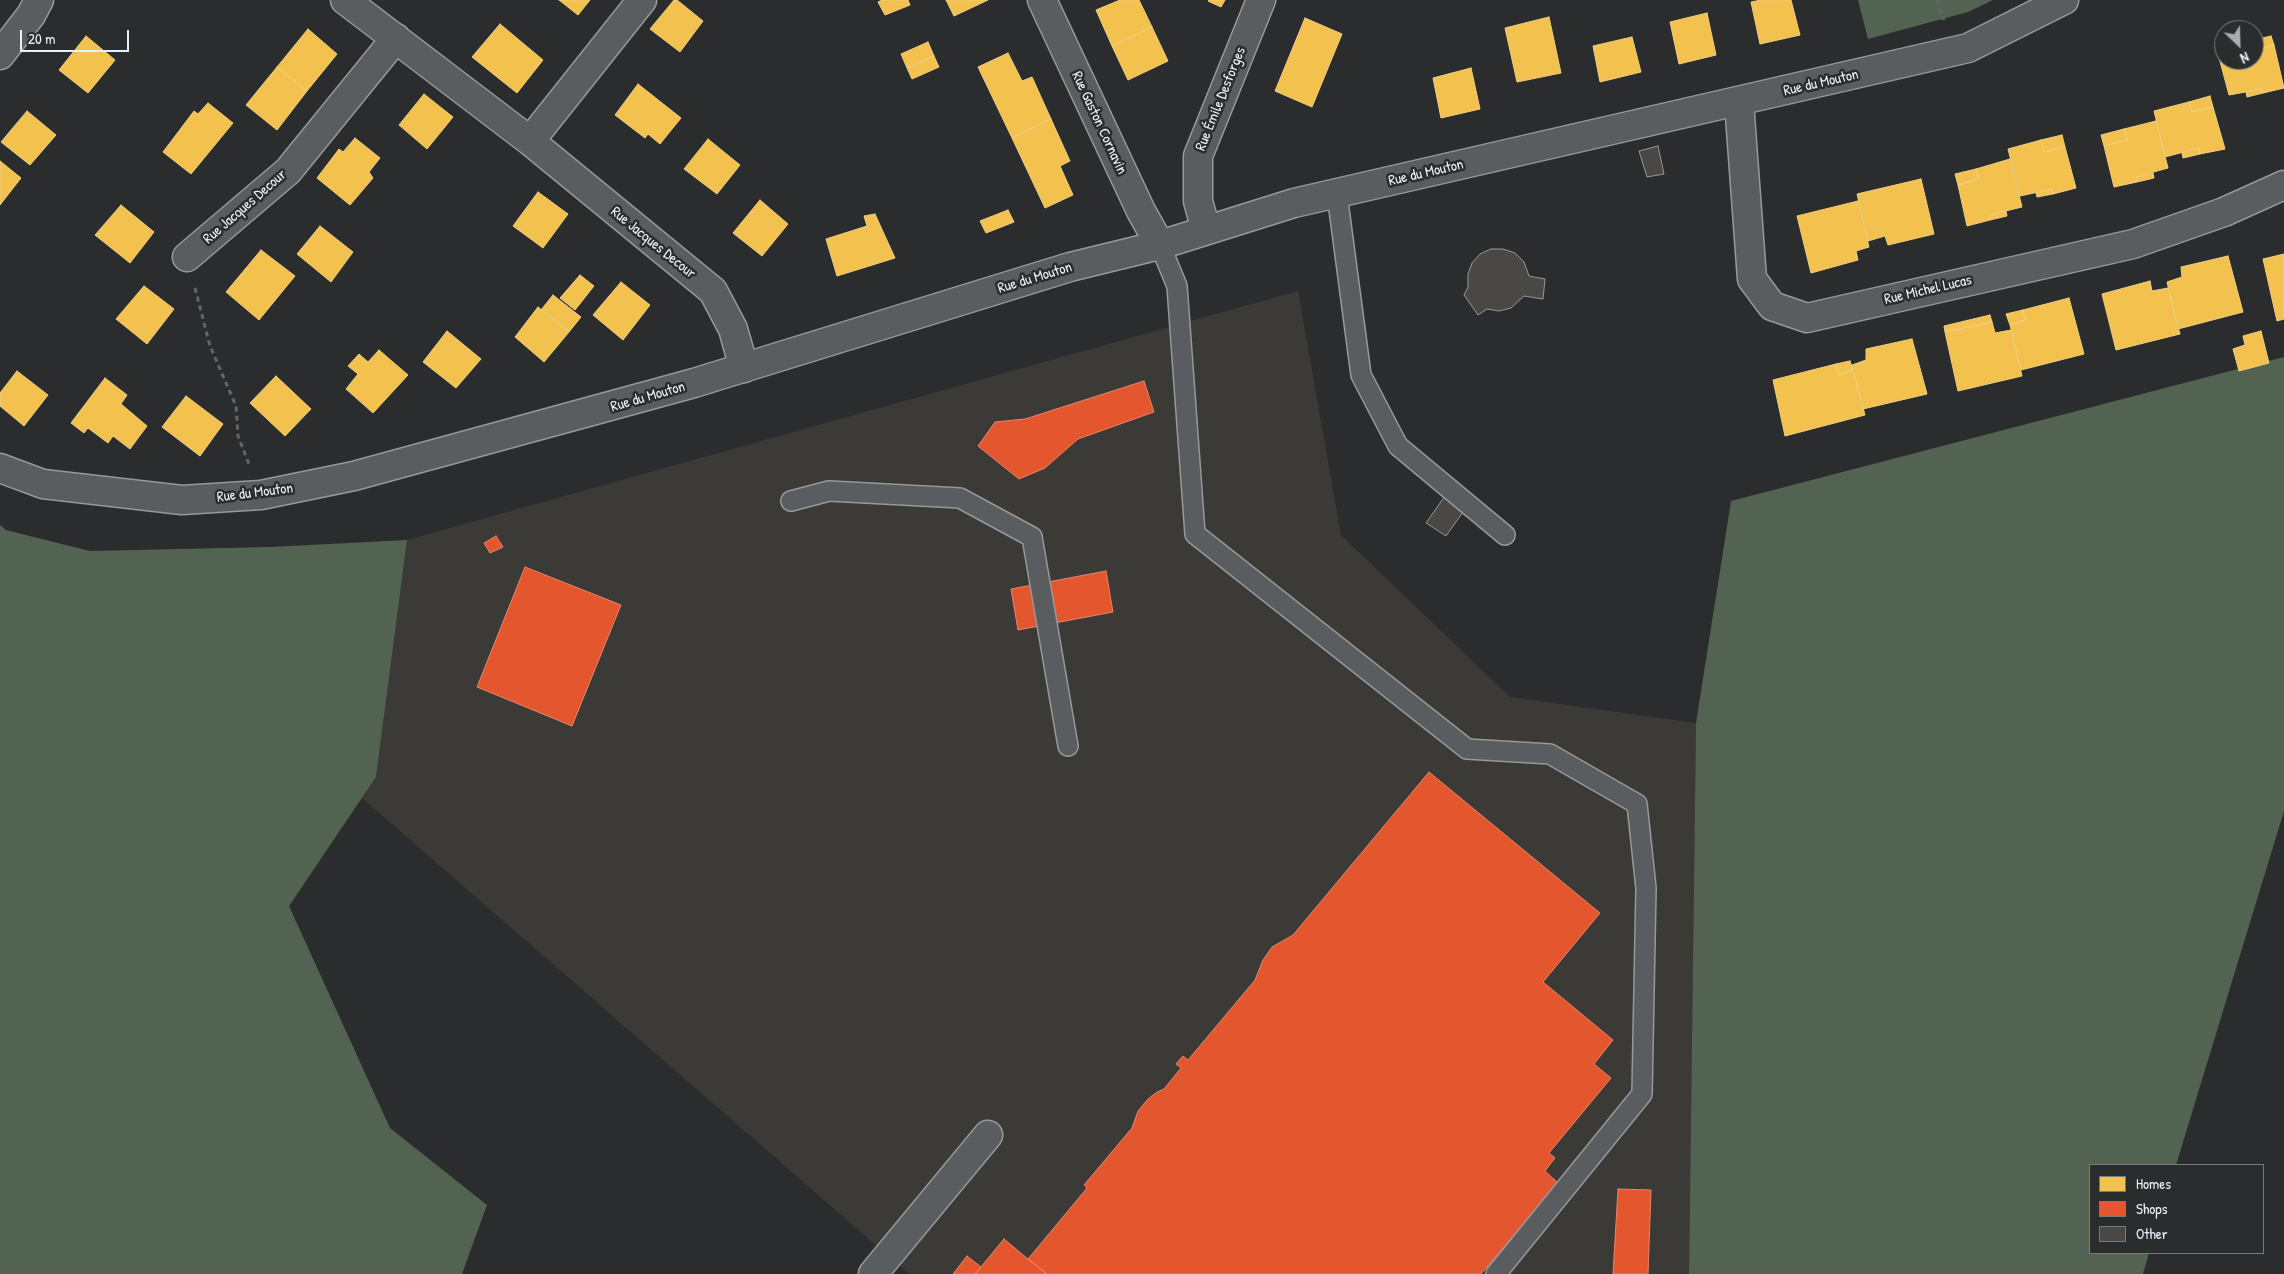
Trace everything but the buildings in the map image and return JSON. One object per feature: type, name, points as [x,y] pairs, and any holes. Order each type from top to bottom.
[{"type":"street","points":[[0,55],[31,14],[39,0]]},
{"type":"street","name":"Rue Jacques Decour","points":[[346,0],[530,141],[713,291],[733,329],[744,368]]},
{"type":"street","points":[[530,141],[642,0]]},
{"type":"street","name":"Rue Gaston Cornavin","points":[[1042,0],[1140,211],[1160,245]]},
{"type":"street","name":"Rue Émile Desforges","points":[[1206,230],[1198,201],[1198,156],[1262,0]]},
{"type":"street","name":"Rue du Mouton","points":[[0,468],[43,484],[172,499],[261,495],[363,473],[588,414],[744,368],[1070,267],[1160,245],[1294,203],[1968,48],[2064,0]]},
{"type":"street","name":"Rue Jacques Decour","points":[[187,257],[288,171],[396,38]]},
{"type":"street","name":"Rue Michel Lucas","points":[[1739,102],[1752,279],[1772,306],[1808,318],[2133,244],[2224,212],[2284,185]]},
{"type":"street","points":[[873,1274],[988,1135]]},
{"type":"lane","points":[[1337,194],[1362,375],[1398,446],[1505,535]]},
{"type":"lane","points":[[1160,245],[1177,286],[1195,534],[1467,749],[1550,754],[1637,804],[1646,888],[1642,1094],[1496,1274]]},
{"type":"lane","points":[[791,500],[829,491],[960,498],[1032,537],[1068,746]]},
{"type":"path","points":[[187,257],[210,346],[236,406],[238,436],[261,495]]},
{"type":"shaded area","points":[[1298,291],[1341,535],[1510,697],[1696,723],[1689,1274],[909,1274],[362,798],[376,777],[407,540]]},
{"type":"green space","points":[[1858,0],[1993,0],[1968,12],[1868,39]]},
{"type":"green space","points":[[2284,357],[2284,811],[2176,1164],[2089,1164],[2089,1254],[2149,1254],[2143,1274],[1689,1274],[1696,723],[1731,501]]},
{"type":"green space","points":[[0,525],[6,530],[90,551],[270,547],[407,540],[376,777],[289,906],[390,1128],[487,1205],[462,1274],[0,1274]]}]
